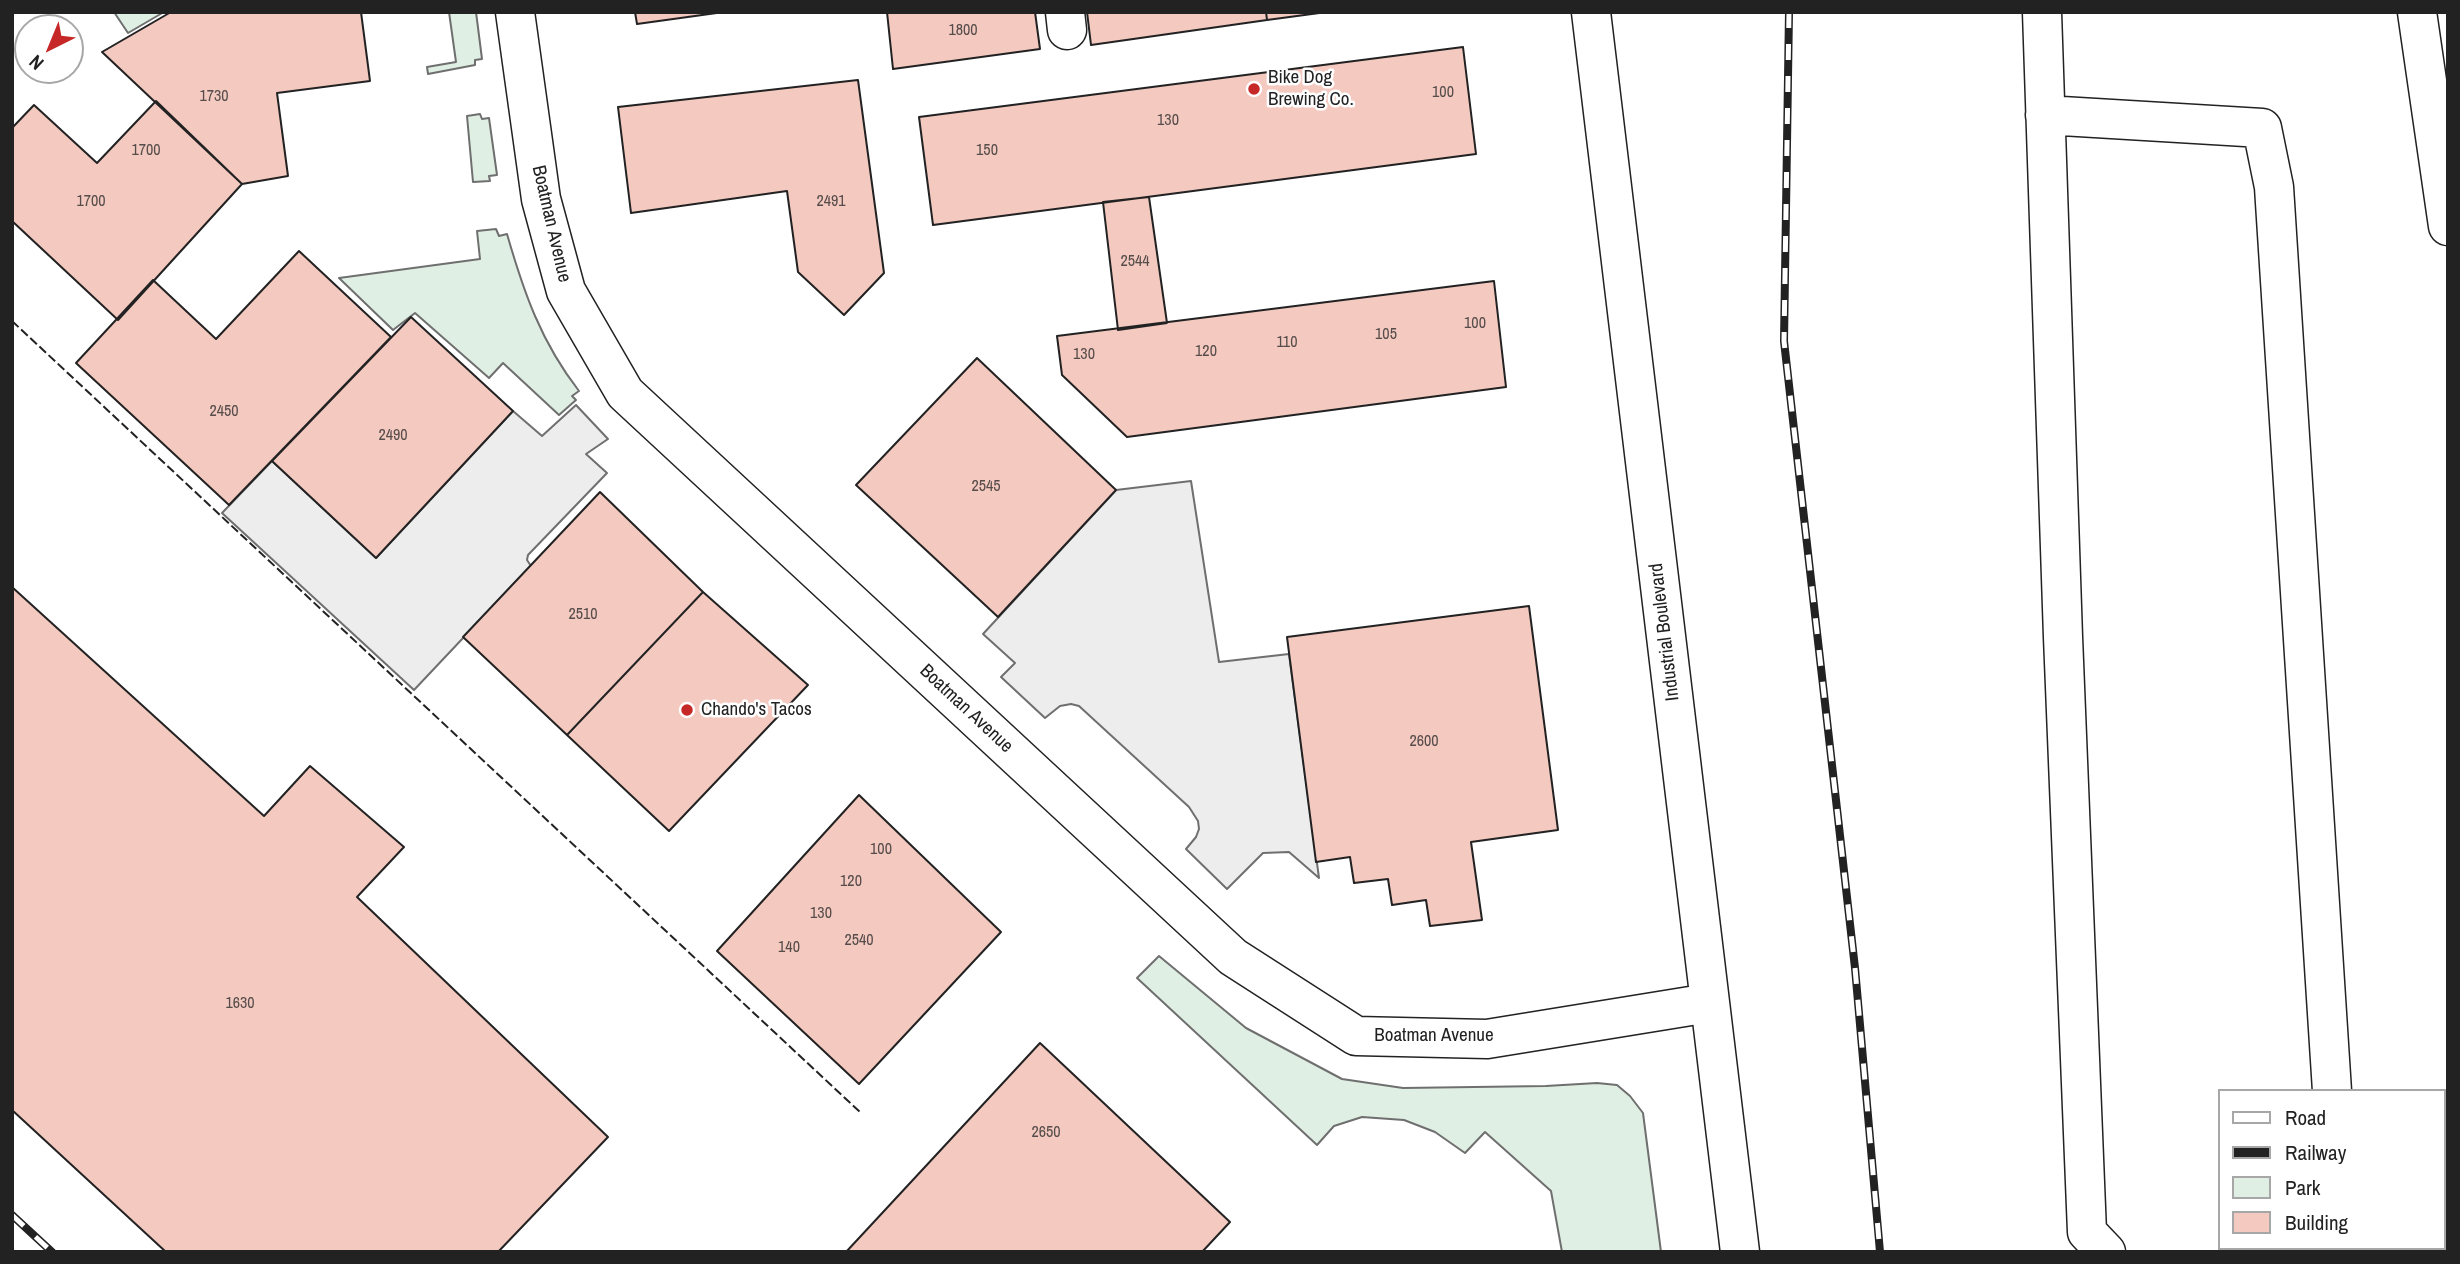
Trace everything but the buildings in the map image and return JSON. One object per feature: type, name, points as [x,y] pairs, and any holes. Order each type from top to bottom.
[{"type":"street","name":"Boatman Avenue","points":[[515,12],[541,199],[566,291],[625,393],[1233,957],[1356,1036],[1487,1039],[1709,1003]]},
{"type":"street","name":"Industrial Boulevard","points":[[1591,12],[1740,1252]]},
{"type":"street","points":[[2042,12],[2087,1232],[2106,1252]]},
{"type":"street","points":[[2417,12],[2448,226]]},
{"type":"street","points":[[2045,115],[2262,128],[2274,187],[2332,1089]]},
{"type":"green space","points":[[114,12],[164,12],[128,33]]},
{"type":"green space","points":[[449,12],[476,12],[482,59],[475,60],[475,65],[428,74],[427,67],[456,62]]},
{"type":"green space","points":[[480,114],[482,119],[489,118],[497,175],[489,176],[490,181],[473,182],[467,116]]},
{"type":"green space","points":[[496,229],[499,236],[507,234],[535,316],[554,354],[579,391],[572,396],[576,400],[559,415],[503,363],[489,378],[415,313],[393,330],[339,278],[480,259],[477,231]]},
{"type":"green space","points":[[1159,956],[1246,1028],[1342,1079],[1403,1088],[1597,1083],[1617,1085],[1643,1113],[1661,1252],[1562,1252],[1551,1191],[1485,1132],[1465,1153],[1435,1132],[1404,1120],[1362,1117],[1334,1126],[1317,1145],[1137,978]]},
{"type":"shaded area","points":[[576,405],[608,439],[586,454],[607,473],[528,555],[527,560],[531,566],[414,690],[222,513],[272,461],[376,558],[513,411],[542,436]]},
{"type":"shaded area","points":[[1191,481],[1219,662],[1289,654],[1319,878],[1289,852],[1263,853],[1227,889],[1186,849],[1199,829],[1198,821],[1189,807],[1079,706],[1060,706],[1045,718],[1001,677],[1015,663],[983,634],[1116,490]]},
{"type":"railway","points":[[1789,12],[1784,341],[1855,968],[1880,1252]]},
{"type":"railway","points":[[12,1215],[52,1252]]},
{"type":"fence","points":[[12,321],[861,1113]]},
{"type":"place","name":"Bike Dog Brewing Co.","points":[[1254,89]]},
{"type":"place","name":"Chando's Tacos","points":[[687,710]]}]
